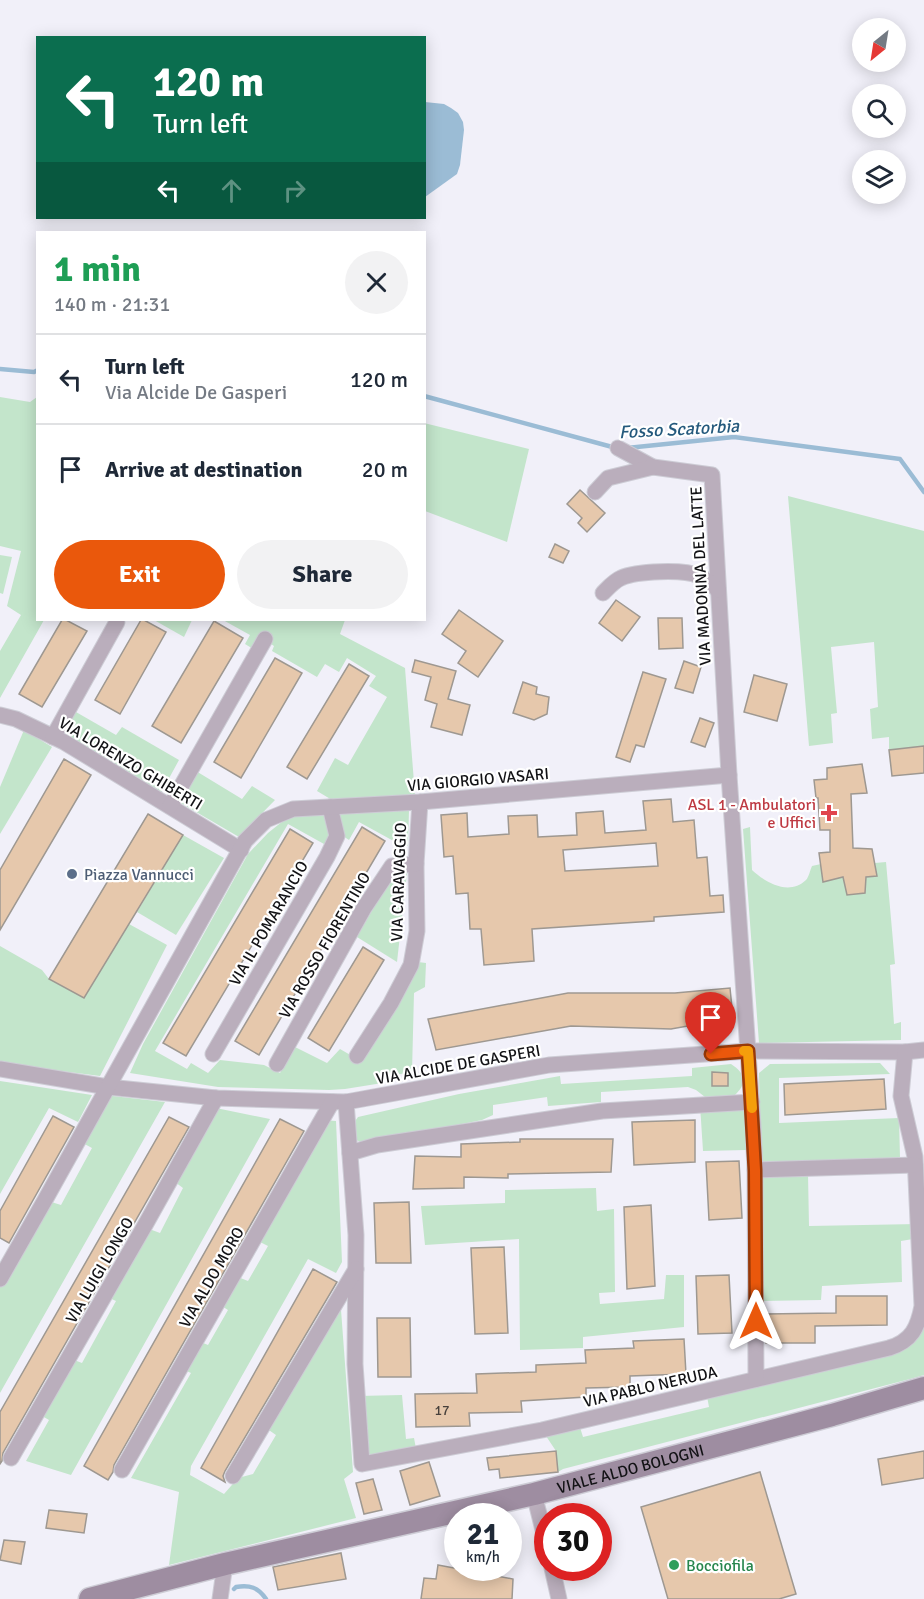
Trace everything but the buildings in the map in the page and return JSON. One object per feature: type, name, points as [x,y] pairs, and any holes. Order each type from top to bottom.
[{"type":"main road","name":"VIALE ALDO BOLOGNI","points":[[90,1599],[225,1564],[534,1494],[924,1388]]},
{"type":"street","name":"VIA MADONNA DEL LATTE","points":[[618,448],[653,467],[712,475],[729,775]]},
{"type":"street","points":[[595,492],[608,478],[653,467]]},
{"type":"street","points":[[603,593],[618,579],[631,574],[669,572],[697,575],[718,590]]},
{"type":"street","points":[[53,736],[117,622]]},
{"type":"street","points":[[170,806],[265,639]]},
{"type":"street","name":"VIA LORENZO GHIBERTI","points":[[0,715],[16,719],[64,742],[241,850]]},
{"type":"street","points":[[729,775],[752,1102],[755,1170],[756,1379]]},
{"type":"street","name":"VIA GIORGIO VASARI","points":[[0,1279],[245,842],[266,820],[293,808],[420,802],[729,775]]},
{"type":"street","name":"VIA CARAVAGGIO","points":[[357,1056],[391,1003],[411,965],[417,931],[416,864],[420,802]]},
{"type":"street","name":"VIA IL POMARANCIO","points":[[213,1054],[337,836],[330,807]]},
{"type":"street","name":"VIA ROSSO FIORENTINO","points":[[277,1064],[364,908],[392,866],[416,864]]},
{"type":"street","name":"VIA ALCIDE DE GASPERI","points":[[0,1069],[108,1088],[216,1098],[339,1102],[549,1065],[748,1051],[905,1052],[924,1050]]},
{"type":"street","points":[[755,1170],[915,1165],[901,1096],[905,1052]]},
{"type":"street","name":"VIA LUIGI LONGO","points":[[11,1458],[216,1098]]},
{"type":"street","points":[[233,1476],[356,1269],[350,1153],[339,1102]]},
{"type":"street","name":"VIA ALDO MORO","points":[[122,1470],[339,1102]]},
{"type":"street","points":[[350,1153],[377,1145],[602,1111],[752,1102]]},
{"type":"street","name":"VIA PABLO NERUDA","points":[[356,1269],[355,1364],[363,1464],[542,1430],[893,1347],[912,1334],[919,1323],[922,1306],[915,1165]]},
{"type":"street","points":[[534,1494],[536,1503]]},
{"type":"street","points":[[220,1599],[225,1564]]},
{"type":"street","points":[[555,1581],[559,1599]]},
{"type":"green space","points":[[0,397],[30,402],[36,398],[36,621],[43,621],[0,698],[0,651],[21,615],[7,606],[21,551],[0,546]]},
{"type":"green space","points":[[426,423],[529,449],[507,542],[426,511]]},
{"type":"green space","points":[[788,496],[924,531],[924,746],[889,750],[889,737],[872,739],[870,709],[878,707],[874,642],[831,647],[837,713],[831,714],[833,743],[809,746]]},
{"type":"green space","points":[[0,555],[12,557],[3,594],[0,593]]},
{"type":"green space","points":[[156,621],[192,621],[184,637]]},
{"type":"green space","points":[[225,621],[345,621],[340,634],[405,668],[415,795],[332,800],[317,791],[335,758],[348,765],[387,697],[369,686],[376,676],[347,658],[339,672],[325,664],[317,677],[272,651],[274,646],[265,640],[258,652],[245,644],[250,635]]},
{"type":"green space","points":[[69,708],[116,735],[122,727],[179,760],[161,793],[57,729]]},
{"type":"green space","points":[[24,730],[52,747],[0,834],[0,787]]},
{"type":"green space","points":[[191,768],[242,799],[252,786],[275,800],[239,837],[174,799]]},
{"type":"green space","points":[[409,810],[408,846],[399,844],[359,822],[349,840],[343,836],[338,814]]},
{"type":"green space","points":[[316,814],[326,816],[331,835],[324,844],[288,824],[155,1051],[187,1069],[191,1063],[208,1073],[220,1060],[264,1065],[280,1073],[295,1047],[327,1063],[340,1049],[359,1060],[418,962],[426,963],[425,987],[414,993],[412,1072],[395,1075],[395,1081],[329,1090],[218,1087],[130,1073],[143,1044],[248,854],[268,833],[288,817]]},
{"type":"green space","points":[[750,827],[752,870],[778,886],[799,885],[807,879],[812,866],[821,864],[842,870],[847,895],[865,893],[866,877],[877,876],[875,863],[886,862],[895,964],[890,965],[894,1024],[901,1022],[901,1040],[759,1043],[743,829]]},
{"type":"green space","points":[[183,835],[224,858],[176,935],[137,912]]},
{"type":"green space","points":[[394,872],[407,873],[397,962],[357,937]]},
{"type":"green space","points":[[129,924],[167,945],[100,1076],[0,1063],[0,946],[42,970],[49,979],[84,998]]},
{"type":"green space","points":[[880,1063],[890,1074],[779,1078],[779,1123],[899,1118],[900,1158],[761,1166],[759,1073],[770,1064]]},
{"type":"green space","points":[[731,1064],[742,1075],[742,1086],[735,1095],[705,1097],[688,1087],[601,1092],[601,1102],[548,1106],[547,1097],[493,1105],[493,1115],[482,1120],[376,1141],[356,1140],[353,1124],[358,1117],[459,1094],[560,1076],[561,1084],[692,1076],[692,1068]],"holes":[[[712,1073],[728,1073],[728,1086],[712,1086]]]},
{"type":"green space","points":[[0,1081],[92,1095],[78,1122],[49,1108],[0,1194]]},
{"type":"green space","points":[[104,1095],[165,1102],[0,1393],[0,1274],[45,1200],[61,1205],[92,1148],[79,1141]]},
{"type":"green space","points":[[745,1102],[746,1150],[703,1151],[700,1105]]},
{"type":"green space","points":[[211,1107],[270,1119],[71,1475],[26,1461],[49,1420],[37,1413],[69,1358],[82,1363],[116,1301],[105,1296],[144,1227],[160,1233],[183,1188],[171,1179]]},
{"type":"green space","points":[[322,1120],[336,1121],[342,1262],[336,1273],[308,1259],[191,1466],[190,1475],[224,1494],[238,1478],[253,1474],[276,1435],[263,1426],[340,1296],[353,1472],[344,1479],[356,1518],[169,1565],[179,1492],[131,1478],[191,1373],[180,1368],[196,1340],[208,1345],[228,1310],[217,1303],[233,1275],[248,1281],[268,1246],[254,1239]]},
{"type":"green space","points":[[808,1174],[809,1226],[918,1224],[919,1238],[901,1241],[902,1282],[822,1286],[821,1300],[756,1301],[755,1177]]},
{"type":"green space","points":[[596,1188],[597,1211],[614,1209],[615,1292],[599,1293],[600,1304],[664,1299],[666,1275],[684,1275],[684,1327],[583,1337],[583,1348],[520,1350],[519,1239],[425,1245],[421,1206],[505,1203],[505,1190]]},
{"type":"green space","points":[[924,1326],[924,1375],[910,1379],[558,1472],[556,1451],[542,1430],[578,1421],[583,1437],[709,1407],[706,1391],[904,1348],[921,1333]]},
{"type":"green space","points":[[402,1395],[406,1439],[414,1438],[417,1454],[362,1464],[358,1396]]},
{"type":"water","points":[[426,102],[444,104],[458,113],[463,122],[460,165],[457,174],[426,196]]},
{"type":"waterway","name":"Fosso Scatorbia","points":[[0,369],[36,371]]},
{"type":"waterway","name":"Fosso Scatorbia","points":[[426,397],[616,448]]},
{"type":"waterway","name":"Fosso Scatorbia","points":[[627,448],[734,437],[900,459],[924,492]]},
{"type":"waterway","points":[[234,1589],[241,1586],[250,1587],[260,1592],[266,1599]]},
{"type":"slow traffic","points":[[744,1051],[748,1051],[752,1108]]},
{"type":"place","name":"ASL 1 - Ambulatori e Uffici","points":[[829,813]]},
{"type":"place","name":"Piazza Vannucci","points":[[72,874]]},
{"type":"place","name":"Bocciofila","points":[[674,1565]]},
{"type":"route","points":[[711,1054],[748,1051],[755,1170],[756,1321]]}]
